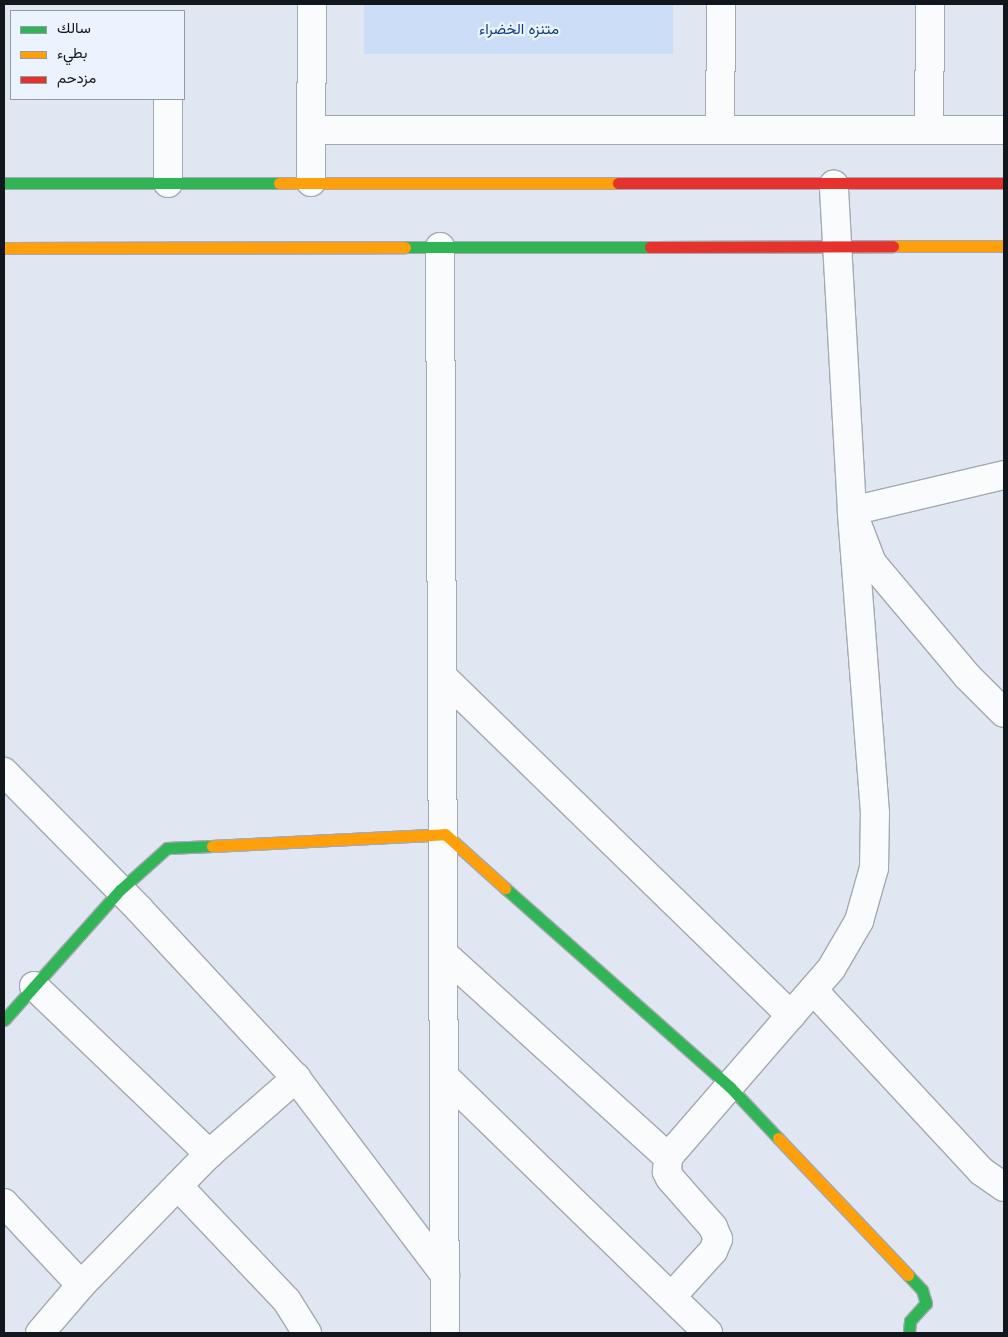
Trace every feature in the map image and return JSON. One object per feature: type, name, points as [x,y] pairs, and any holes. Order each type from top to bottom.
[{"type":"street","points":[[311,182],[312,4]]},
{"type":"street","points":[[720,130],[721,4]]},
{"type":"street","points":[[929,130],[930,4]]},
{"type":"street","points":[[168,100],[168,183]]},
{"type":"street","points":[[312,130],[1004,130]]},
{"type":"street","points":[[4,183],[1004,183]]},
{"type":"street","points":[[672,1296],[714,1251],[718,1239],[713,1227],[670,1178],[667,1172],[668,1157],[791,1016],[847,946],[868,895],[874,868],[875,813],[852,511],[834,184]]},
{"type":"street","points":[[4,248],[1004,246]]},
{"type":"street","points":[[440,247],[445,834],[445,1333]]},
{"type":"street","points":[[852,511],[1004,475]]},
{"type":"street","points":[[852,511],[872,564],[967,676],[1004,713]]},
{"type":"street","points":[[444,678],[791,1016]]},
{"type":"street","points":[[4,772],[120,890],[296,1078],[445,1275]]},
{"type":"street","points":[[6,1013],[34,986],[120,890],[167,848],[445,834],[730,1087],[926,1294],[926,1303],[910,1321],[909,1333]]},
{"type":"street","points":[[445,955],[668,1157]]},
{"type":"street","points":[[34,986],[209,1154]]},
{"type":"street","points":[[813,990],[982,1171],[1004,1187]]},
{"type":"street","points":[[445,1077],[708,1333]]},
{"type":"street","points":[[40,1333],[82,1285],[209,1154],[296,1078]]},
{"type":"street","points":[[178,1186],[287,1301],[308,1333]]},
{"type":"street","points":[[4,1203],[82,1285]]},
{"type":"green space","name":"متنزه الخضراء","points":[[364,4],[673,4],[673,54],[364,54]]},
{"type":"traffic: fast","points":[[4,183],[279,183]]},
{"type":"traffic: fast","points":[[405,247],[650,247]]},
{"type":"traffic: fast","points":[[4,1020],[120,890],[167,848],[212,846]]},
{"type":"traffic: fast","points":[[505,888],[730,1087],[778,1138]]},
{"type":"traffic: fast","points":[[908,1275],[922,1290],[926,1303],[910,1321],[909,1333]]},
{"type":"traffic: slow","points":[[279,183],[618,183]]},
{"type":"traffic: slow","points":[[893,246],[1004,246]]},
{"type":"traffic: slow","points":[[4,248],[405,247]]},
{"type":"traffic: slow","points":[[212,846],[445,834],[505,888]]},
{"type":"traffic: slow","points":[[778,1138],[908,1275]]},
{"type":"traffic: jam","points":[[618,183],[1004,183]]},
{"type":"traffic: jam","points":[[650,247],[893,246]]}]
